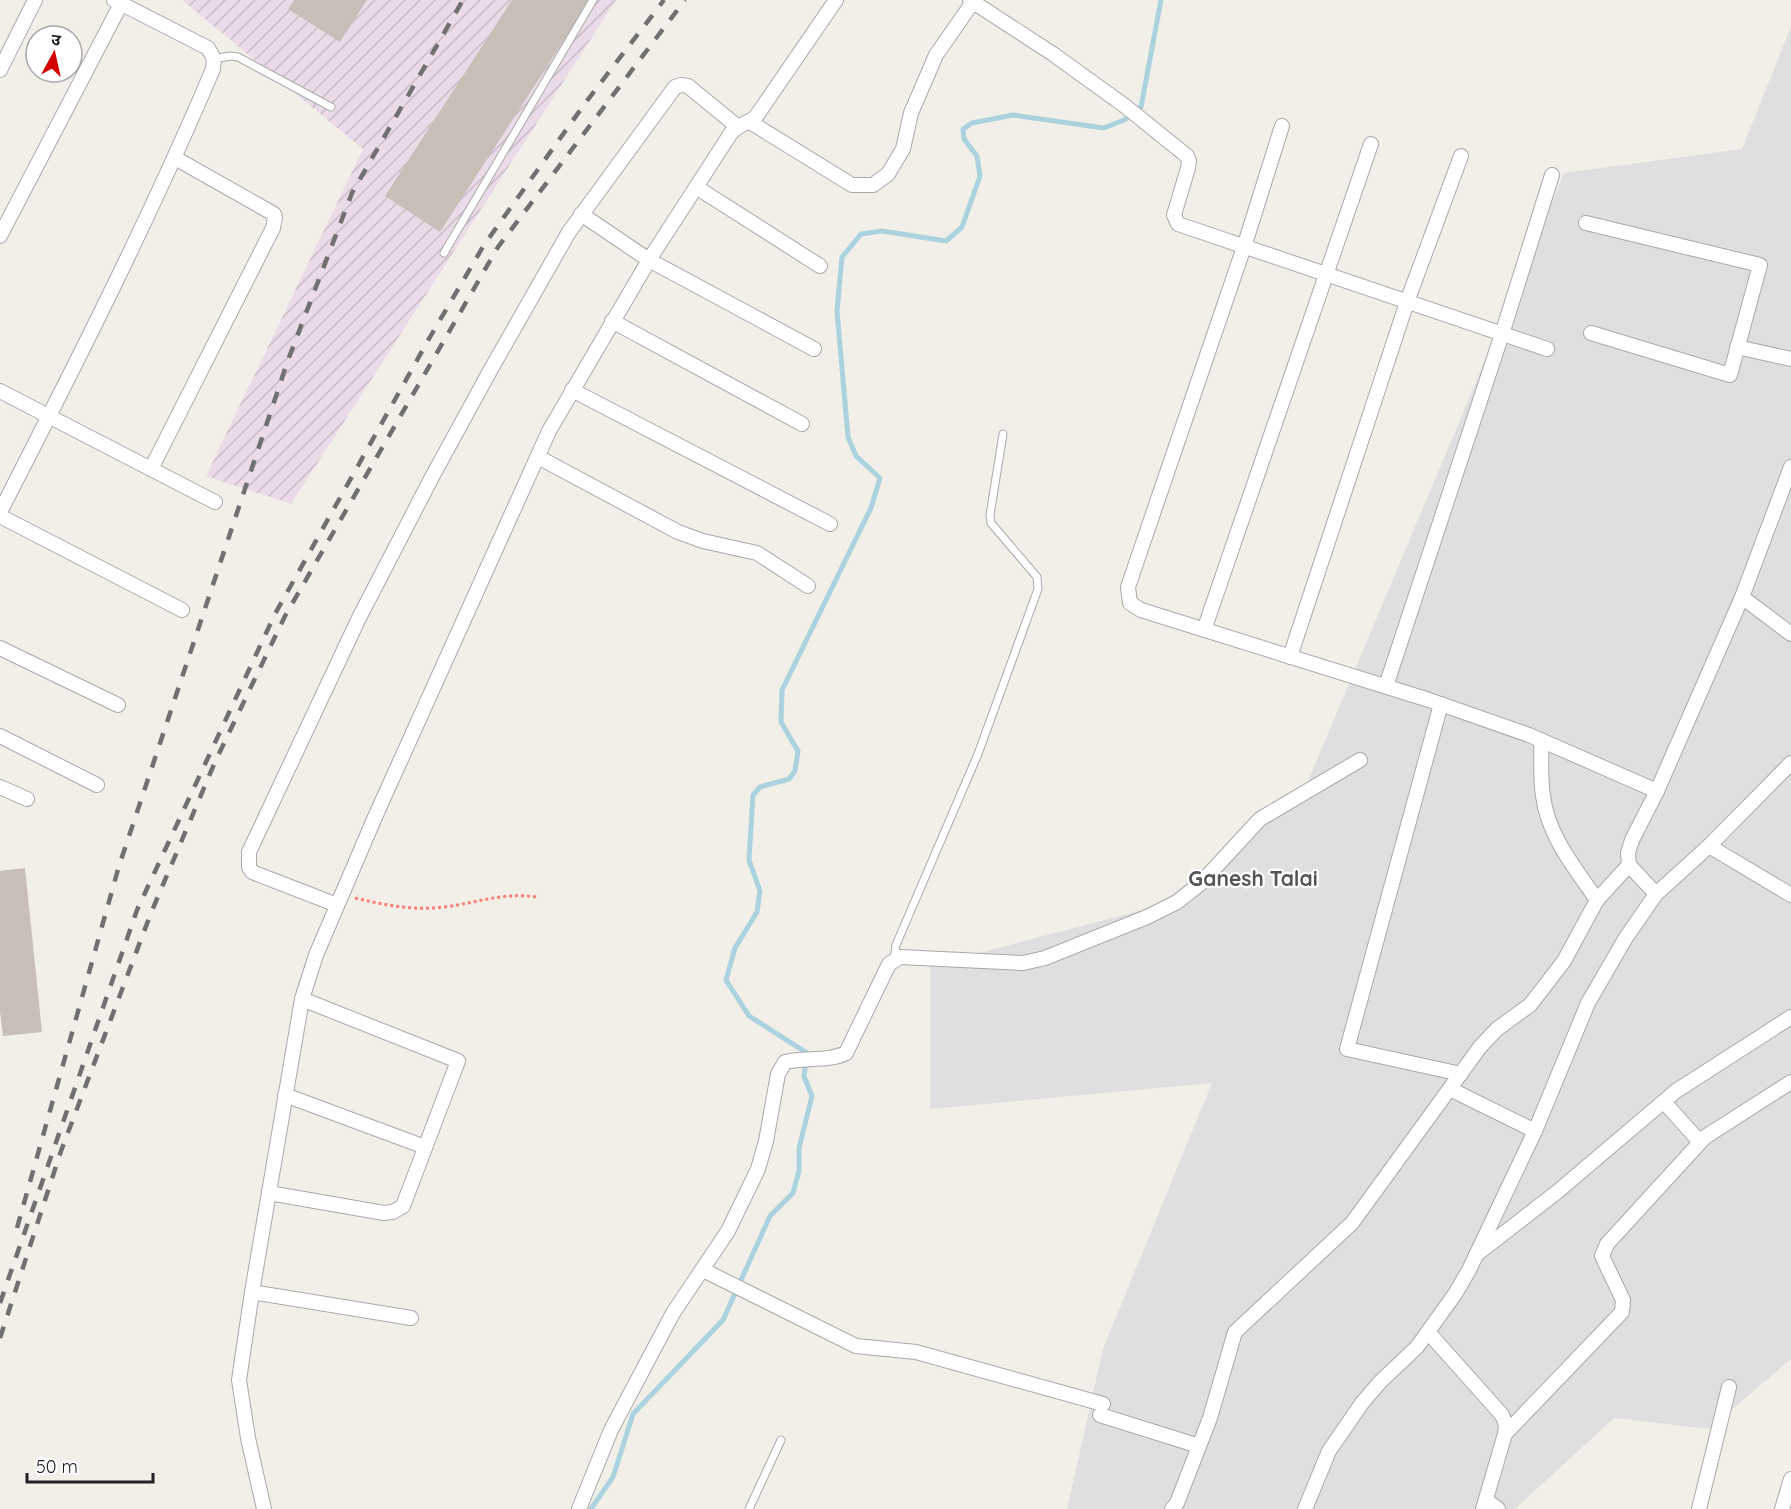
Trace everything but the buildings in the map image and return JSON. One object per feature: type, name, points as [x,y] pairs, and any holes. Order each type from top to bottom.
[{"type":"street","points":[[0,69],[35,0]]},
{"type":"street","points":[[264,1509],[239,1380],[302,999],[316,955],[375,817],[549,431],[649,260],[731,134],[755,118],[836,0]]},
{"type":"street","points":[[0,236],[119,1],[208,48],[214,59],[213,69],[175,158],[0,514],[182,610]]},
{"type":"street","points":[[339,899],[252,872],[248,860],[253,842],[359,618],[490,369],[581,214],[675,87],[688,86],[744,124],[852,184],[873,185],[888,174],[903,149],[911,113],[936,55],[972,1],[1053,54],[1125,106],[1187,156],[1190,161],[1174,215],[1178,224],[1547,349]]},
{"type":"street","points":[[1282,126],[1244,247],[1128,587],[1130,603],[1141,610],[1441,704],[1541,740],[1657,791]]},
{"type":"street","points":[[1204,630],[1371,144]]},
{"type":"street","points":[[1290,657],[1407,302],[1461,156]]},
{"type":"street","points":[[151,469],[273,228],[275,218],[274,214],[175,158]]},
{"type":"street","points":[[1386,686],[1552,175]]},
{"type":"street","points":[[696,187],[820,266]]},
{"type":"street","points":[[581,214],[649,260],[814,349]]},
{"type":"street","points":[[1586,223],[1760,265],[1730,375],[1591,333]]},
{"type":"street","points":[[612,321],[802,424]]},
{"type":"street","points":[[1737,347],[1791,359]]},
{"type":"street","points":[[573,390],[830,524]]},
{"type":"street","points":[[0,392],[214,502]]},
{"type":"street","points":[[538,458],[678,532],[703,541],[758,553],[808,586]]},
{"type":"street","points":[[1656,894],[1629,866],[1628,853],[1632,840],[1657,791],[1742,597],[1791,467]]},
{"type":"street","points":[[1742,597],[1791,634]]},
{"type":"street","points":[[0,648],[118,705]]},
{"type":"street","points":[[1441,704],[1347,1049],[1461,1074]]},
{"type":"street","points":[[0,736],[97,785]]},
{"type":"street","points":[[1541,740],[1543,797],[1552,830],[1567,857],[1597,900]]},
{"type":"street","points":[[579,1509],[611,1430],[673,1313],[728,1231],[758,1170],[781,1066],[785,1062],[846,1053],[889,964],[900,957],[1023,963],[1045,958],[1148,917],[1177,902],[1200,884],[1260,819],[1360,760]]},
{"type":"street","points":[[1305,1509],[1329,1451],[1362,1403],[1380,1382],[1417,1347],[1455,1294],[1476,1256],[1535,1131],[1588,1003],[1625,939],[1656,894],[1709,846],[1791,763]]},
{"type":"street","points":[[0,787],[27,799]]},
{"type":"street","points":[[1709,846],[1791,896]]},
{"type":"street","points":[[1172,1509],[1177,1503],[1210,1418],[1235,1332],[1352,1223],[1480,1047],[1497,1029],[1530,1005],[1564,961],[1597,900],[1629,866]]},
{"type":"street","points":[[269,1193],[384,1213],[393,1212],[403,1206],[458,1061],[302,999]]},
{"type":"street","points":[[1476,1256],[1557,1192],[1677,1091],[1791,1017]]},
{"type":"street","points":[[1505,1434],[1622,1312],[1623,1300],[1602,1256],[1604,1249],[1700,1142],[1791,1082]]},
{"type":"street","points":[[1450,1089],[1535,1131]]},
{"type":"street","points":[[285,1095],[425,1147]]},
{"type":"street","points":[[1664,1102],[1700,1142]]},
{"type":"street","points":[[703,1270],[856,1346],[916,1352],[1102,1409],[1199,1446]]},
{"type":"street","points":[[252,1292],[411,1318]]},
{"type":"street","points":[[1428,1332],[1502,1415],[1506,1425],[1485,1504],[1498,1509]]},
{"type":"street","points":[[1699,1509],[1729,1387]]},
{"type":"street","points":[[1782,1509],[1791,1479]]},
{"type":"lane","points":[[444,253],[593,0]]},
{"type":"lane","points":[[214,59],[238,57],[331,107]]},
{"type":"lane","points":[[894,960],[896,945],[978,754],[1038,589],[1037,577],[991,523],[990,515],[1003,434]]},
{"type":"lane","points":[[749,1509],[781,1440]]},
{"type":"path","points":[[339,899],[420,909],[464,904],[503,895],[517,894],[537,897]]},
{"type":"shaded area","points":[[182,0],[616,0],[291,504],[206,476],[363,149]]},
{"type":"shaded area","points":[[1791,27],[1791,1359],[1709,1429],[1614,1418],[1515,1509],[1067,1509],[1103,1349],[1212,1083],[930,1109],[930,966],[1157,906],[1303,793],[1564,173],[1742,149]]},
{"type":"waterway","points":[[591,1509],[613,1477],[633,1414],[723,1320],[770,1216],[793,1193],[799,1171],[799,1148],[812,1096],[804,1076],[807,1053],[749,1016],[726,980],[735,948],[757,912],[760,891],[749,860],[753,795],[760,787],[789,779],[795,771],[798,751],[781,722],[782,690],[871,508],[880,478],[856,456],[848,437],[837,311],[842,257],[861,234],[882,231],[946,241],[962,227],[980,176],[977,156],[964,139],[963,129],[972,123],[1013,115],[1104,128],[1124,120],[1141,107],[1161,0]]},
{"type":"railway","points":[[17,1228],[119,866],[288,360],[352,193],[463,0]]},
{"type":"railway","points":[[0,1303],[137,910],[275,614],[484,245],[586,102],[664,0]]},
{"type":"railway","points":[[0,1338],[61,1151],[151,913],[215,762],[285,616],[498,247],[685,0]]},
{"type":"district","name":"Ganesh Talai","points":[[1253,878]]}]
